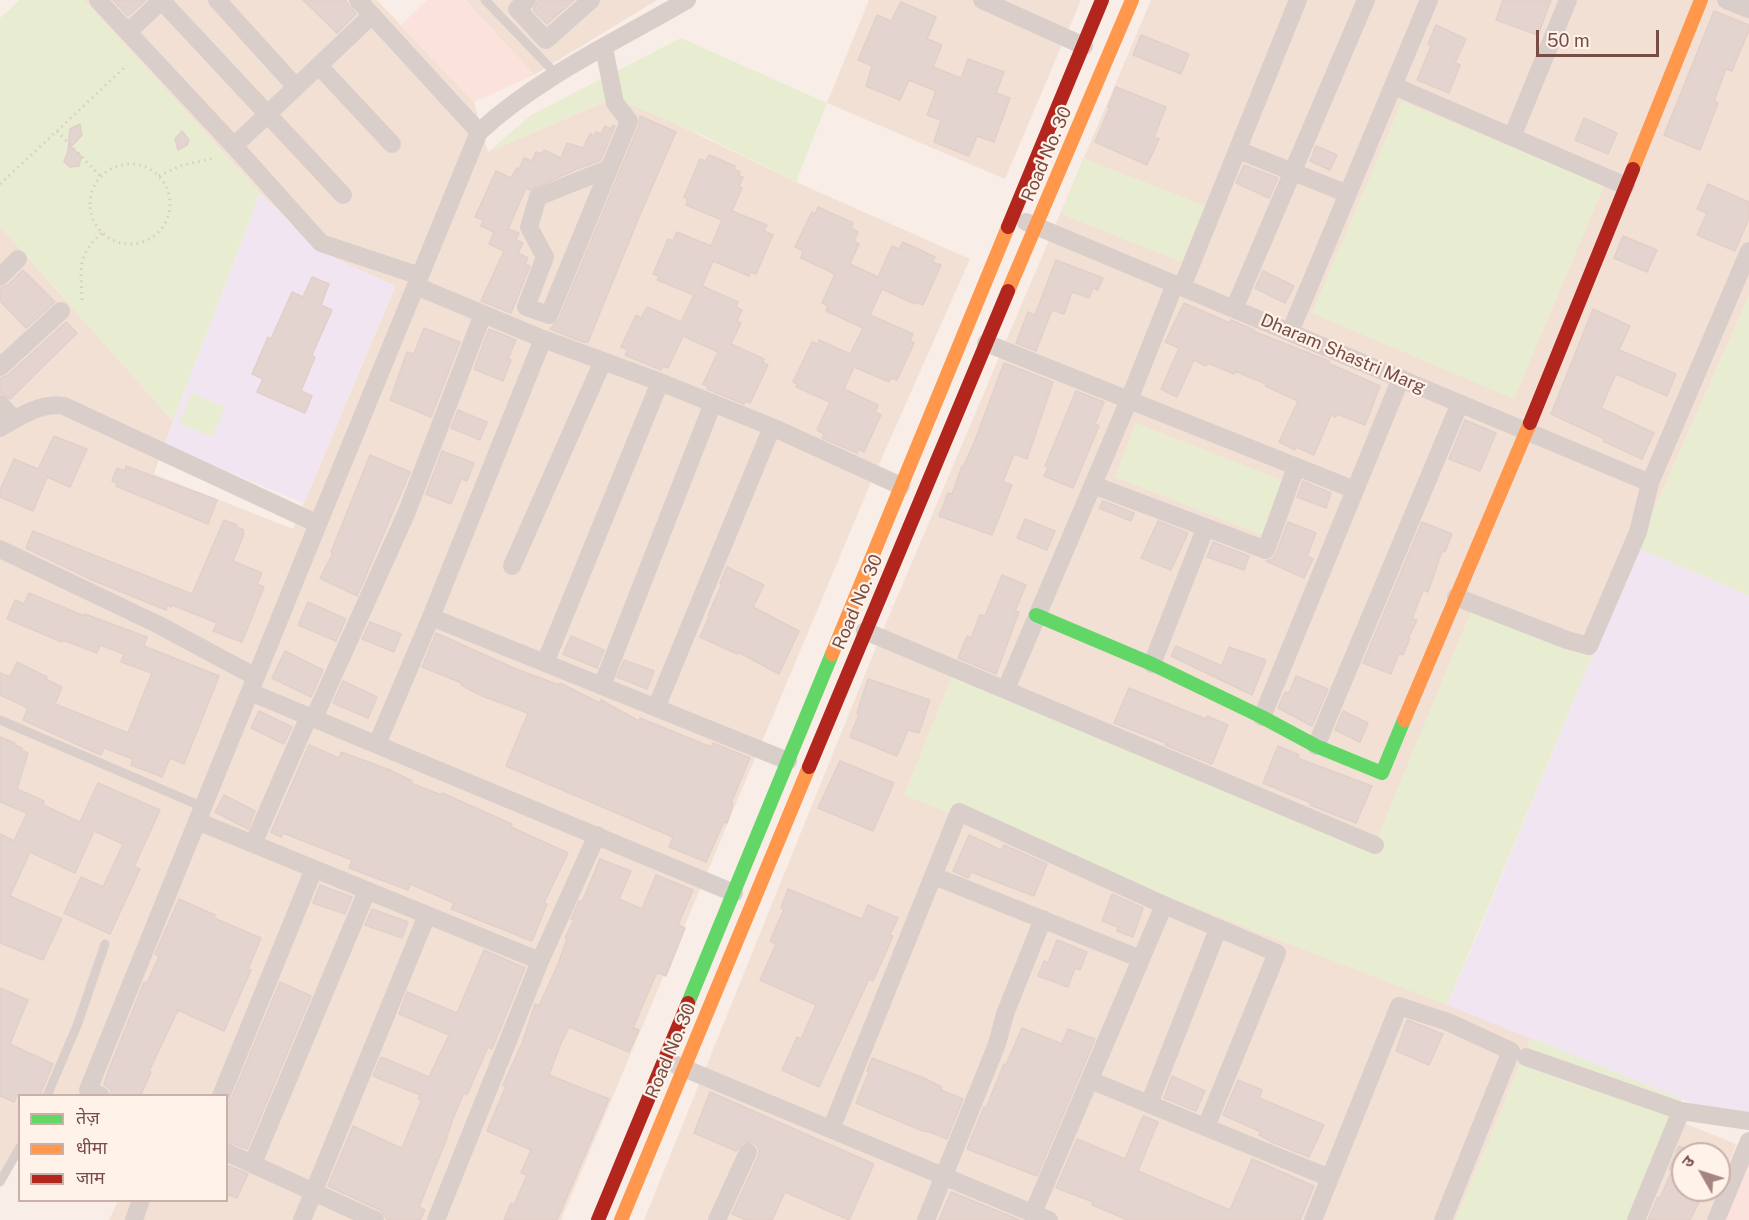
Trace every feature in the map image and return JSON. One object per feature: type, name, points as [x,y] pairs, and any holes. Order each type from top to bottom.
[{"type":"street","points":[[98,0],[321,243],[418,281],[483,314],[543,339],[660,382],[772,427],[901,486]]},
{"type":"street","points":[[128,32],[161,0],[343,195]]},
{"type":"street","points":[[217,0],[296,87]]},
{"type":"street","points":[[358,0],[479,132]]},
{"type":"street","points":[[527,0],[517,9],[546,40],[591,0]]},
{"type":"street","points":[[98,1094],[88,1090],[479,132],[504,109],[556,74],[687,0]]},
{"type":"street","points":[[982,0],[1008,5],[1084,46]]},
{"type":"street","name":"Road No. 30","points":[[598,1220],[1102,0]]},
{"type":"street","name":"Road No. 30","points":[[621,1220],[865,631],[1132,0]]},
{"type":"street","points":[[1006,689],[1238,150],[1298,0]]},
{"type":"street","points":[[1234,309],[1366,0]]},
{"type":"street","points":[[1290,332],[1429,0]]},
{"type":"street","points":[[1512,137],[1568,0]]},
{"type":"street","points":[[1036,615],[1152,664],[1316,746],[1382,772],[1527,431],[1701,0]]},
{"type":"street","points":[[1726,0],[1749,9]]},
{"type":"street","points":[[234,146],[372,15]]},
{"type":"street","points":[[603,48],[615,103],[629,121],[610,168],[549,315],[526,307],[545,257],[529,227],[538,197],[610,168]]},
{"type":"street","points":[[319,66],[392,144]]},
{"type":"street","points":[[1394,86],[1626,186]]},
{"type":"street","points":[[1238,150],[1348,194]]},
{"type":"street","name":"Dharam Shastri Marg","points":[[1013,216],[1650,483]]},
{"type":"street","points":[[1456,597],[1567,640],[1589,646],[1638,532],[1650,483],[1749,251]]},
{"type":"street","points":[[0,277],[18,259]]},
{"type":"street","points":[[0,367],[61,311]]},
{"type":"street","points":[[253,844],[406,514],[483,314]]},
{"type":"street","points":[[377,744],[431,617],[543,339]]},
{"type":"street","points":[[986,343],[1355,490]]},
{"type":"street","points":[[513,566],[603,361]]},
{"type":"street","points":[[1262,717],[1401,378]]},
{"type":"street","points":[[546,663],[660,382]]},
{"type":"street","points":[[602,686],[713,403]]},
{"type":"street","points":[[1316,746],[1460,403]]},
{"type":"street","points":[[0,405],[7,424],[52,404],[64,406],[318,524]]},
{"type":"street","points":[[656,708],[772,427]]},
{"type":"street","points":[[1093,485],[1266,550],[1296,467]]},
{"type":"street","points":[[1152,664],[1205,529]]},
{"type":"street","points":[[0,549],[157,624],[253,684],[312,717],[734,893]]},
{"type":"street","points":[[431,617],[788,761]]},
{"type":"street","points":[[865,631],[1376,845]]},
{"type":"street","points":[[831,1129],[959,812],[1218,929],[1277,953],[1206,1127]]},
{"type":"street","points":[[200,814],[253,844],[540,961]]},
{"type":"street","points":[[436,1220],[540,961],[597,835]]},
{"type":"street","points":[[221,1094],[314,869]]},
{"type":"street","points":[[934,876],[1141,959]]},
{"type":"street","points":[[253,1163],[367,891]]},
{"type":"street","points":[[665,1060],[1041,1217],[1090,1080],[1164,905]]},
{"type":"street","points":[[302,1220],[427,915]]},
{"type":"street","points":[[926,1220],[997,1044],[1005,1014],[1042,919]]},
{"type":"street","points":[[1149,1104],[1218,929]]},
{"type":"street","points":[[1313,1220],[1399,1006],[1448,1022],[1518,1054],[1681,1111],[1749,1121]]},
{"type":"street","points":[[1443,1220],[1518,1054]]},
{"type":"street","points":[[1090,1080],[1330,1178]]},
{"type":"street","points":[[1636,1220],[1681,1111]]},
{"type":"street","points":[[1716,1220],[1749,1141]]},
{"type":"street","points":[[717,1220],[748,1152]]},
{"type":"street","points":[[228,1153],[315,1191],[365,1218]]},
{"type":"street","points":[[134,1220],[140,1202]]},
{"type":"lane","points":[[485,0],[556,74]]},
{"type":"lane","points":[[0,720],[200,814]]},
{"type":"lane","points":[[47,1094],[78,1023],[105,944]]},
{"type":"lane","points":[[0,1182],[18,1151]]},
{"type":"path","points":[[0,184],[127,64]]},
{"type":"path","points":[[57,130],[101,177]]},
{"type":"path","points":[[159,176],[180,166],[214,158]]},
{"type":"path","points":[[130,164],[149,168],[167,187],[170,212],[165,225],[145,241],[132,244],[119,243],[107,237],[98,227],[92,215],[90,201],[93,188],[101,177],[111,169],[130,164]]},
{"type":"path","points":[[82,300],[80,270],[84,254],[89,244],[103,232]]},
{"type":"shaded area","points":[[84,0],[377,0],[474,102],[488,152],[614,98],[660,116],[796,182],[970,259],[872,480],[561,1220],[109,1220],[118,1202],[228,1202],[228,1094],[18,1094],[18,1157],[0,1185],[0,226],[173,421],[154,474],[293,529],[395,287],[322,252],[260,193]]},
{"type":"shaded area","points":[[427,0],[465,0],[534,75],[474,102],[401,25]]},
{"type":"shaded area","points":[[465,0],[657,0],[534,75]]},
{"type":"shaded area","points":[[869,0],[1081,0],[1005,179],[827,103]]},
{"type":"shaded area","points":[[1151,0],[1749,0],[1749,296],[1637,548],[1447,1004],[1531,1038],[1456,1220],[644,1220],[878,642]]},
{"type":"shaded area","points":[[260,193],[322,252],[395,286],[304,503],[164,445]]},
{"type":"shaded area","points":[[1637,548],[1749,595],[1749,1126],[1447,1005]]},
{"type":"shaded area","points":[[1674,1119],[1736,1144],[1731,1157],[1731,1142],[1671,1142],[1671,1202],[1713,1202],[1706,1220],[1633,1220]]},
{"type":"shaded area","points":[[1736,1144],[1749,1151],[1749,1220],[1706,1220],[1713,1202],[1731,1202],[1731,1157]]},
{"type":"green space","points":[[20,0],[84,0],[260,193],[173,421],[0,226],[0,18]]},
{"type":"green space","points":[[681,38],[827,103],[796,182],[702,135],[614,98],[488,152],[531,115]]},
{"type":"green space","points":[[1402,101],[1604,186],[1514,399],[1312,313]]},
{"type":"green space","points":[[1083,158],[1205,206],[1182,262],[1061,214]]},
{"type":"green space","points":[[1749,296],[1749,595],[1637,548]]},
{"type":"green space","points":[[192,393],[225,407],[212,437],[179,423]]},
{"type":"green space","points":[[1136,423],[1284,481],[1262,535],[1115,477]]},
{"type":"green space","points":[[1471,611],[1593,654],[1447,1005],[904,795],[954,671],[1378,836]]},
{"type":"green space","points":[[1531,1038],[1682,1099],[1633,1220],[1456,1220]]},
{"type":"building","points":[[113,0],[146,0],[128,16]]},
{"type":"building","points":[[303,0],[345,0],[356,14],[337,33]]},
{"type":"building","points":[[538,0],[574,0],[547,24],[533,10]]},
{"type":"building","points":[[1503,0],[1551,0],[1538,35],[1496,20]]},
{"type":"building","points":[[901,2],[936,17],[927,39],[942,45],[933,67],[961,78],[968,59],[1004,72],[996,93],[1010,98],[994,142],[977,136],[969,156],[934,142],[941,120],[927,115],[936,91],[909,80],[900,100],[866,86],[872,66],[858,60],[877,15],[891,21]]},
{"type":"building","points":[[1714,11],[1749,25],[1749,30],[1732,71],[1726,69],[1714,101],[1718,103],[1700,150],[1664,135]]},
{"type":"building","points":[[1436,25],[1466,39],[1455,63],[1460,65],[1449,93],[1417,80],[1431,46],[1428,44]]},
{"type":"building","points":[[1141,35],[1189,54],[1181,74],[1133,55]]},
{"type":"building","points":[[1116,87],[1166,107],[1154,137],[1159,139],[1147,165],[1095,142]]},
{"type":"building","points":[[640,116],[676,132],[588,342],[583,342],[550,329],[559,319],[639,125]]},
{"type":"building","points":[[1584,118],[1617,133],[1608,154],[1575,140]]},
{"type":"building","points":[[80,124],[82,135],[71,147],[81,156],[79,166],[70,167],[64,162],[69,148],[68,150],[70,129]]},
{"type":"building","points":[[613,125],[615,126],[601,160],[576,168],[530,190],[526,188],[508,229],[519,233],[516,240],[523,243],[518,253],[528,258],[525,264],[530,266],[511,313],[481,301],[504,251],[489,244],[494,232],[481,226],[483,220],[475,217],[496,171],[511,178],[517,168],[519,169],[524,158],[532,161],[536,152],[542,154],[544,150],[561,158],[567,143],[583,148],[590,134],[594,136],[596,132],[601,134],[605,126],[611,129]]},
{"type":"building","points":[[182,131],[189,140],[187,145],[178,150],[175,139]]},
{"type":"building","points":[[1316,146],[1337,155],[1330,170],[1310,161]]},
{"type":"building","points":[[709,155],[735,166],[734,169],[740,172],[739,176],[743,177],[739,187],[742,188],[732,211],[767,225],[764,231],[773,235],[756,274],[751,272],[749,276],[713,261],[702,286],[738,302],[736,307],[742,310],[737,321],[741,323],[731,344],[764,359],[762,362],[768,365],[750,403],[745,401],[744,404],[707,389],[708,387],[703,384],[718,352],[683,336],[668,368],[663,366],[661,370],[625,355],[628,350],[621,347],[636,315],[641,318],[647,307],[681,322],[694,295],[657,280],[659,276],[653,274],[668,239],[673,241],[677,232],[711,246],[722,220],[686,205],[688,199],[684,197],[700,159],[706,161]]},
{"type":"building","points":[[1244,165],[1278,178],[1269,198],[1236,183]]},
{"type":"building","points":[[1708,184],[1749,202],[1749,218],[1735,251],[1697,235],[1707,213],[1697,209]]},
{"type":"building","points":[[818,207],[853,223],[851,228],[858,232],[854,241],[859,244],[850,264],[878,277],[892,246],[899,249],[903,242],[935,257],[932,262],[941,265],[923,305],[916,302],[915,304],[882,289],[870,315],[913,334],[910,341],[914,343],[897,380],[891,378],[889,382],[854,367],[844,389],[878,405],[875,412],[881,415],[864,452],[859,449],[857,453],[822,438],[824,434],[817,430],[830,402],[796,387],[797,384],[793,382],[812,342],[817,344],[819,340],[850,354],[863,328],[826,311],[828,306],[822,303],[835,274],[801,258],[803,251],[795,247],[812,212],[815,214]]},
{"type":"building","points":[[1623,236],[1657,250],[1647,272],[1614,258]]},
{"type":"building","points":[[1056,260],[1103,278],[1098,290],[1093,288],[1089,298],[1072,292],[1064,314],[1052,310],[1036,351],[1016,343],[1028,312],[1035,315]]},
{"type":"building","points":[[23,270],[55,302],[26,328],[0,301],[0,288],[8,285]]},
{"type":"building","points":[[1263,271],[1294,286],[1285,303],[1255,288]]},
{"type":"building","points":[[312,277],[329,284],[321,305],[332,310],[312,355],[315,357],[301,391],[312,396],[305,413],[257,392],[263,379],[252,374],[268,337],[271,339],[292,292],[303,297]]},
{"type":"building","points":[[1184,303],[1329,361],[1328,363],[1380,386],[1365,425],[1337,414],[1336,417],[1331,415],[1314,455],[1296,447],[1295,450],[1279,442],[1298,401],[1265,386],[1266,384],[1235,371],[1234,374],[1194,360],[1177,397],[1161,389],[1179,348],[1165,342]]},
{"type":"building","points":[[1593,309],[1630,326],[1619,350],[1676,374],[1667,396],[1616,374],[1601,408],[1654,433],[1642,459],[1551,414]]},
{"type":"building","points":[[66,322],[77,333],[10,399],[0,393],[0,378],[8,375]]},
{"type":"building","points":[[424,328],[460,342],[431,417],[390,400],[407,352],[414,354]]},
{"type":"building","points":[[489,329],[516,340],[508,359],[511,360],[503,381],[474,369]]},
{"type":"building","points":[[1004,363],[1053,382],[1027,459],[1014,454],[1003,482],[1012,485],[992,535],[939,516],[948,493],[952,494],[962,466],[974,443]]},
{"type":"building","points":[[1076,391],[1104,402],[1095,424],[1099,426],[1073,488],[1044,476],[1048,467],[1045,466]]},
{"type":"building","points":[[458,410],[487,422],[480,440],[451,428]]},
{"type":"building","points":[[1465,420],[1496,433],[1480,471],[1449,459]]},
{"type":"building","points":[[54,436],[87,449],[70,487],[47,477],[33,511],[0,497],[0,490],[14,459],[38,469]]},
{"type":"building","points":[[442,451],[474,463],[467,481],[461,479],[451,504],[426,494]]},
{"type":"building","points":[[370,455],[410,472],[357,596],[320,578],[333,553],[331,552]]},
{"type":"building","points":[[126,466],[217,500],[208,524],[116,486],[117,483],[112,481],[117,468],[125,471]]},
{"type":"building","points":[[1303,481],[1331,493],[1326,508],[1297,497]]},
{"type":"building","points":[[1103,501],[1134,513],[1131,521],[1099,508]]},
{"type":"building","points":[[1025,519],[1055,531],[1047,550],[1017,538]]},
{"type":"building","points":[[224,520],[244,530],[233,561],[262,573],[257,584],[264,587],[242,642],[213,631],[217,623],[172,605],[171,607],[167,605],[166,610],[92,580],[26,548],[33,531],[192,594]]},
{"type":"building","points":[[1158,521],[1188,533],[1171,570],[1141,558]]},
{"type":"building","points":[[1288,522],[1316,533],[1307,556],[1313,559],[1304,578],[1266,561],[1273,559],[1276,554]]},
{"type":"building","points":[[1422,522],[1452,534],[1445,552],[1442,551],[1428,592],[1423,590],[1412,619],[1417,620],[1403,655],[1399,653],[1391,674],[1363,663]]},
{"type":"building","points":[[1213,542],[1249,556],[1244,570],[1207,557]]},
{"type":"building","points":[[727,567],[764,585],[753,607],[799,631],[779,674],[738,652],[737,654],[700,637]]},
{"type":"building","points":[[1002,575],[1026,585],[1015,611],[1019,612],[996,674],[958,658],[967,636],[971,638],[980,615],[985,616]]},
{"type":"building","points":[[29,593],[84,616],[85,614],[147,637],[144,646],[219,676],[184,764],[170,758],[162,777],[131,765],[133,759],[104,748],[101,755],[23,720],[28,708],[0,695],[0,673],[10,677],[17,662],[62,687],[55,704],[128,733],[152,673],[121,662],[124,654],[100,645],[97,653],[63,640],[62,642],[7,619],[15,600],[24,604]]},
{"type":"building","points":[[308,602],[346,619],[336,641],[298,625]]},
{"type":"building","points":[[370,622],[401,634],[394,652],[362,639]]},
{"type":"building","points":[[436,633],[516,669],[559,685],[560,683],[600,703],[601,700],[639,721],[640,718],[711,747],[713,743],[750,758],[731,803],[733,804],[727,823],[724,822],[706,862],[669,847],[673,837],[506,766],[528,713],[482,696],[461,685],[462,683],[422,667]]},
{"type":"building","points":[[571,636],[604,650],[597,668],[563,654]]},
{"type":"building","points":[[1176,646],[1222,666],[1229,647],[1266,660],[1252,695],[1171,656]]},
{"type":"building","points":[[285,651],[323,670],[311,697],[272,678]]},
{"type":"building","points":[[624,660],[654,671],[647,689],[617,677]]},
{"type":"building","points":[[1296,676],[1328,689],[1312,726],[1278,708],[1285,692],[1289,693]]},
{"type":"building","points":[[868,679],[930,700],[919,733],[908,730],[897,756],[850,737]]},
{"type":"building","points":[[343,681],[377,697],[368,718],[333,703]]},
{"type":"building","points":[[1129,688],[1206,719],[1207,716],[1228,725],[1212,764],[1114,723]]},
{"type":"building","points":[[259,711],[292,727],[284,744],[251,728]]},
{"type":"building","points":[[1343,711],[1368,723],[1360,742],[1335,730]]},
{"type":"building","points":[[0,737],[15,743],[14,745],[28,753],[17,789],[44,801],[43,805],[80,822],[98,783],[160,810],[134,867],[140,869],[110,934],[64,913],[81,877],[103,887],[123,844],[94,831],[75,873],[30,852],[10,896],[62,919],[43,960],[0,943],[0,834],[14,841],[27,813],[0,802]]},
{"type":"building","points":[[309,745],[339,758],[341,752],[390,770],[412,781],[411,783],[441,795],[442,793],[512,824],[511,827],[568,853],[544,903],[547,904],[532,941],[451,909],[454,903],[410,884],[408,890],[349,868],[352,860],[283,833],[281,837],[271,832]]},
{"type":"building","points":[[1278,746],[1299,755],[1297,758],[1372,786],[1356,823],[1263,783]]},
{"type":"building","points":[[840,761],[894,783],[873,831],[818,808]]},
{"type":"building","points":[[224,795],[255,811],[248,829],[215,812]]},
{"type":"building","points":[[969,835],[1001,850],[1004,845],[1047,864],[1034,896],[971,872],[968,878],[953,871]]},
{"type":"building","points":[[600,859],[631,871],[619,899],[642,909],[656,875],[693,890],[678,925],[685,928],[666,976],[657,972],[633,1028],[639,1030],[629,1052],[569,1027],[549,1075],[609,1099],[557,1220],[504,1220],[511,1203],[514,1205],[527,1175],[521,1173],[531,1150],[487,1131],[506,1086],[503,1085],[523,1041],[535,1004],[539,1006],[558,964],[567,939],[565,938],[574,920],[571,919],[579,901],[582,902]]},
{"type":"building","points":[[320,885],[352,897],[345,914],[313,903]]},
{"type":"building","points":[[788,889],[862,919],[868,905],[898,918],[890,935],[893,936],[873,981],[869,979],[819,1087],[782,1070],[797,1037],[801,1039],[816,1005],[760,980],[776,944],[770,941],[784,909],[781,908]]},
{"type":"building","points":[[1112,894],[1143,908],[1133,937],[1117,931],[1118,927],[1102,921]]},
{"type":"building","points":[[179,899],[215,915],[214,918],[261,938],[248,969],[251,970],[224,1031],[178,1010],[149,1071],[151,1072],[141,1094],[112,1094],[110,1089],[104,1085],[108,1072],[144,982],[147,983],[159,956],[155,954]]},
{"type":"building","points":[[372,909],[408,922],[402,938],[365,925]]},
{"type":"building","points":[[1057,940],[1087,952],[1080,970],[1075,968],[1068,987],[1038,976],[1044,961],[1048,963]]},
{"type":"building","points":[[484,950],[525,968],[492,1049],[488,1047],[467,1095],[464,1093],[453,1118],[419,1207],[425,1210],[420,1220],[388,1220],[380,1210],[328,1186],[353,1126],[401,1148],[403,1146],[421,1101],[418,1099],[420,1095],[373,1076],[381,1057],[429,1077],[449,1035],[399,1014],[407,992],[457,1013]]},
{"type":"building","points":[[280,982],[311,996],[247,1149],[228,1142],[228,1104]]},
{"type":"building","points":[[0,988],[28,1000],[10,1044],[53,1064],[40,1094],[18,1094],[14,1102],[0,1096]]},
{"type":"building","points":[[1407,1020],[1443,1034],[1429,1065],[1396,1051]]},
{"type":"building","points":[[1022,1028],[1062,1044],[1068,1029],[1095,1039],[1037,1176],[967,1149],[984,1107],[986,1108]]},
{"type":"building","points":[[872,1058],[924,1078],[942,1087],[941,1090],[963,1099],[947,1139],[856,1103],[869,1072],[867,1071]]},
{"type":"building","points":[[1172,1076],[1205,1091],[1196,1111],[1164,1098]]},
{"type":"building","points":[[1238,1080],[1262,1090],[1259,1098],[1324,1125],[1309,1157],[1274,1143],[1259,1135],[1261,1132],[1223,1115]]},
{"type":"building","points":[[710,1092],[874,1164],[849,1220],[785,1192],[772,1220],[746,1220],[732,1214],[759,1150],[752,1142],[742,1143],[736,1151],[694,1133]]},
{"type":"building","points":[[1143,1116],[1158,1122],[1138,1171],[1230,1210],[1252,1159],[1314,1186],[1300,1220],[1128,1220],[1092,1205],[1093,1202],[1056,1188],[1077,1139],[1125,1159]]},
{"type":"building","points":[[228,1167],[248,1174],[237,1198],[228,1195]]},
{"type":"building","points":[[1671,1173],[1671,1202],[1699,1202],[1690,1220],[1648,1220],[1658,1197],[1660,1198]]},
{"type":"building","points":[[951,1192],[1020,1220],[939,1220]]},
{"type":"traffic: fast","points":[[1036,615],[1152,664],[1316,746],[1382,773],[1404,720]]},
{"type":"traffic: fast","points":[[688,1003],[832,654]]},
{"type":"traffic: slow","points":[[1008,291],[1132,0]]},
{"type":"traffic: slow","points":[[1633,169],[1701,0]]},
{"type":"traffic: slow","points":[[832,654],[1008,227]]},
{"type":"traffic: slow","points":[[1404,720],[1530,423]]},
{"type":"traffic: slow","points":[[621,1220],[809,767]]},
{"type":"traffic: jam","points":[[1008,227],[1102,0]]},
{"type":"traffic: jam","points":[[1530,423],[1633,169]]},
{"type":"traffic: jam","points":[[809,767],[1008,291]]},
{"type":"traffic: jam","points":[[598,1220],[688,1003]]}]
